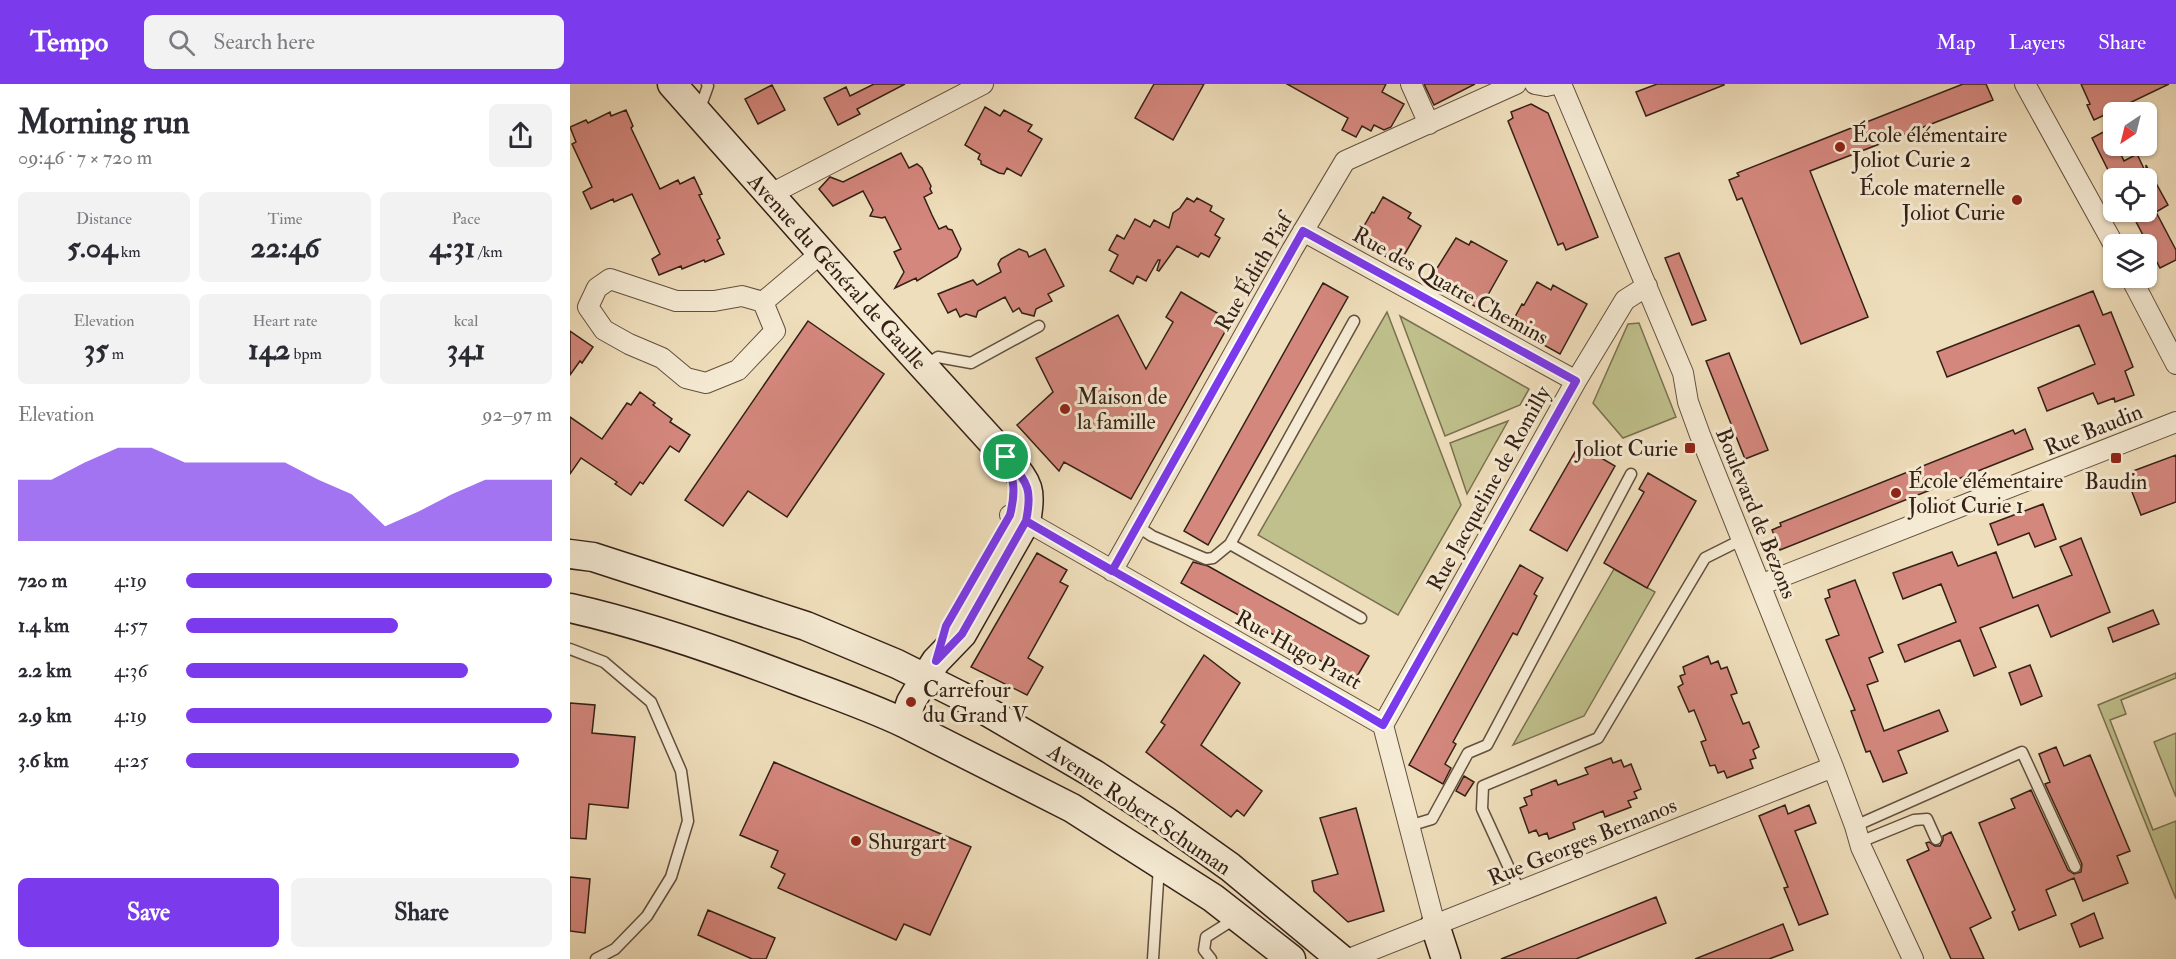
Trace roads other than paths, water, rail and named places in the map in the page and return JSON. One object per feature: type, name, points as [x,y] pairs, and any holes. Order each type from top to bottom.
[{"type":"main road","name":"Avenue du Général de Gaulle","points":[[672,84],[1025,480],[1030,501],[1018,518],[962,634],[919,691]]},
{"type":"main road","name":"Avenue Robert Schuman","points":[[570,554],[593,557],[806,626],[919,691],[1072,808],[1238,917],[1291,959]]},
{"type":"main road","points":[[570,608],[618,619],[747,662],[826,672],[900,700],[919,691]]},
{"type":"main road","name":"Avenue Robert Schuman","points":[[919,691],[959,695],[1065,757],[1164,820],[1230,867],[1341,959]]},
{"type":"main road","points":[[1435,925],[1446,959]]},
{"type":"street","points":[[769,195],[983,84]]},
{"type":"street","points":[[1410,84],[1429,124]]},
{"type":"street","name":"Rue Édith Piaf","points":[[1112,571],[1303,231],[1345,161],[1516,84]]},
{"type":"street","points":[[1535,84],[1546,86],[1555,84]]},
{"type":"street","name":"Boulevard de Bezons","points":[[1562,84],[1683,372],[1688,402],[1700,435],[1858,834],[1913,959]]},
{"type":"street","points":[[2025,84],[2108,234]]},
{"type":"street","name":"Rue des Quatre Chemins","points":[[1303,231],[1576,381]]},
{"type":"street","points":[[763,302],[821,253]]},
{"type":"street","points":[[610,279],[676,302],[714,301],[742,296],[763,302],[775,331],[738,370],[706,383],[686,378],[662,358],[604,330],[588,307],[597,288],[610,279]]},
{"type":"street","name":"Rue Jacqueline de Romilly","points":[[1383,725],[1576,381],[1625,300],[1647,286]]},
{"type":"street","points":[[2138,288],[2169,334],[2176,364]]},
{"type":"street","name":"Rue Baudin","points":[[1761,585],[2176,422]]},
{"type":"street","name":"Rue Hugo Pratt","points":[[1018,518],[1383,725]]},
{"type":"street","points":[[1383,725],[1435,925]]},
{"type":"street","name":"Rue Georges Bernanos","points":[[1349,959],[1833,767]]},
{"type":"lane","points":[[698,114],[707,84]]},
{"type":"lane","points":[[1137,526],[1152,536],[1206,560],[1213,558],[1230,544],[1354,321]]},
{"type":"lane","points":[[924,366],[938,357],[971,363],[1039,326]]},
{"type":"lane","points":[[1409,826],[1432,819],[1468,753],[1487,745],[1631,474]]},
{"type":"lane","points":[[1520,892],[1482,809],[1483,786],[1598,738],[1704,558],[1743,539]]},
{"type":"lane","points":[[1230,544],[1361,618]]},
{"type":"lane","points":[[570,649],[604,662],[651,702],[681,771],[688,821],[671,877],[647,916],[615,949],[596,959]]},
{"type":"lane","points":[[1858,834],[2022,752],[2074,867]]},
{"type":"lane","points":[[1858,834],[1927,819],[1936,839]]},
{"type":"lane","points":[[1153,959],[1159,863]]},
{"type":"lane","points":[[1211,959],[1204,950],[1206,937],[1238,917]]},
{"type":"place","name":"École élémentaire Joliot Curie 2","points":[[1840,147]]},
{"type":"place","name":"École maternelle Joliot Curie","points":[[2017,200]]},
{"type":"place","name":"Maison de la famille","points":[[1065,409]]},
{"type":"place","name":"Joliot Curie","points":[[1690,448]]},
{"type":"place","name":"Baudin","points":[[2116,458]]},
{"type":"place","name":"École élémentaire Joliot Curie 1","points":[[1896,493]]},
{"type":"place","name":"Carrefour du Grand V","points":[[911,702]]},
{"type":"place","name":"Shurgart","points":[[856,841]]}]
